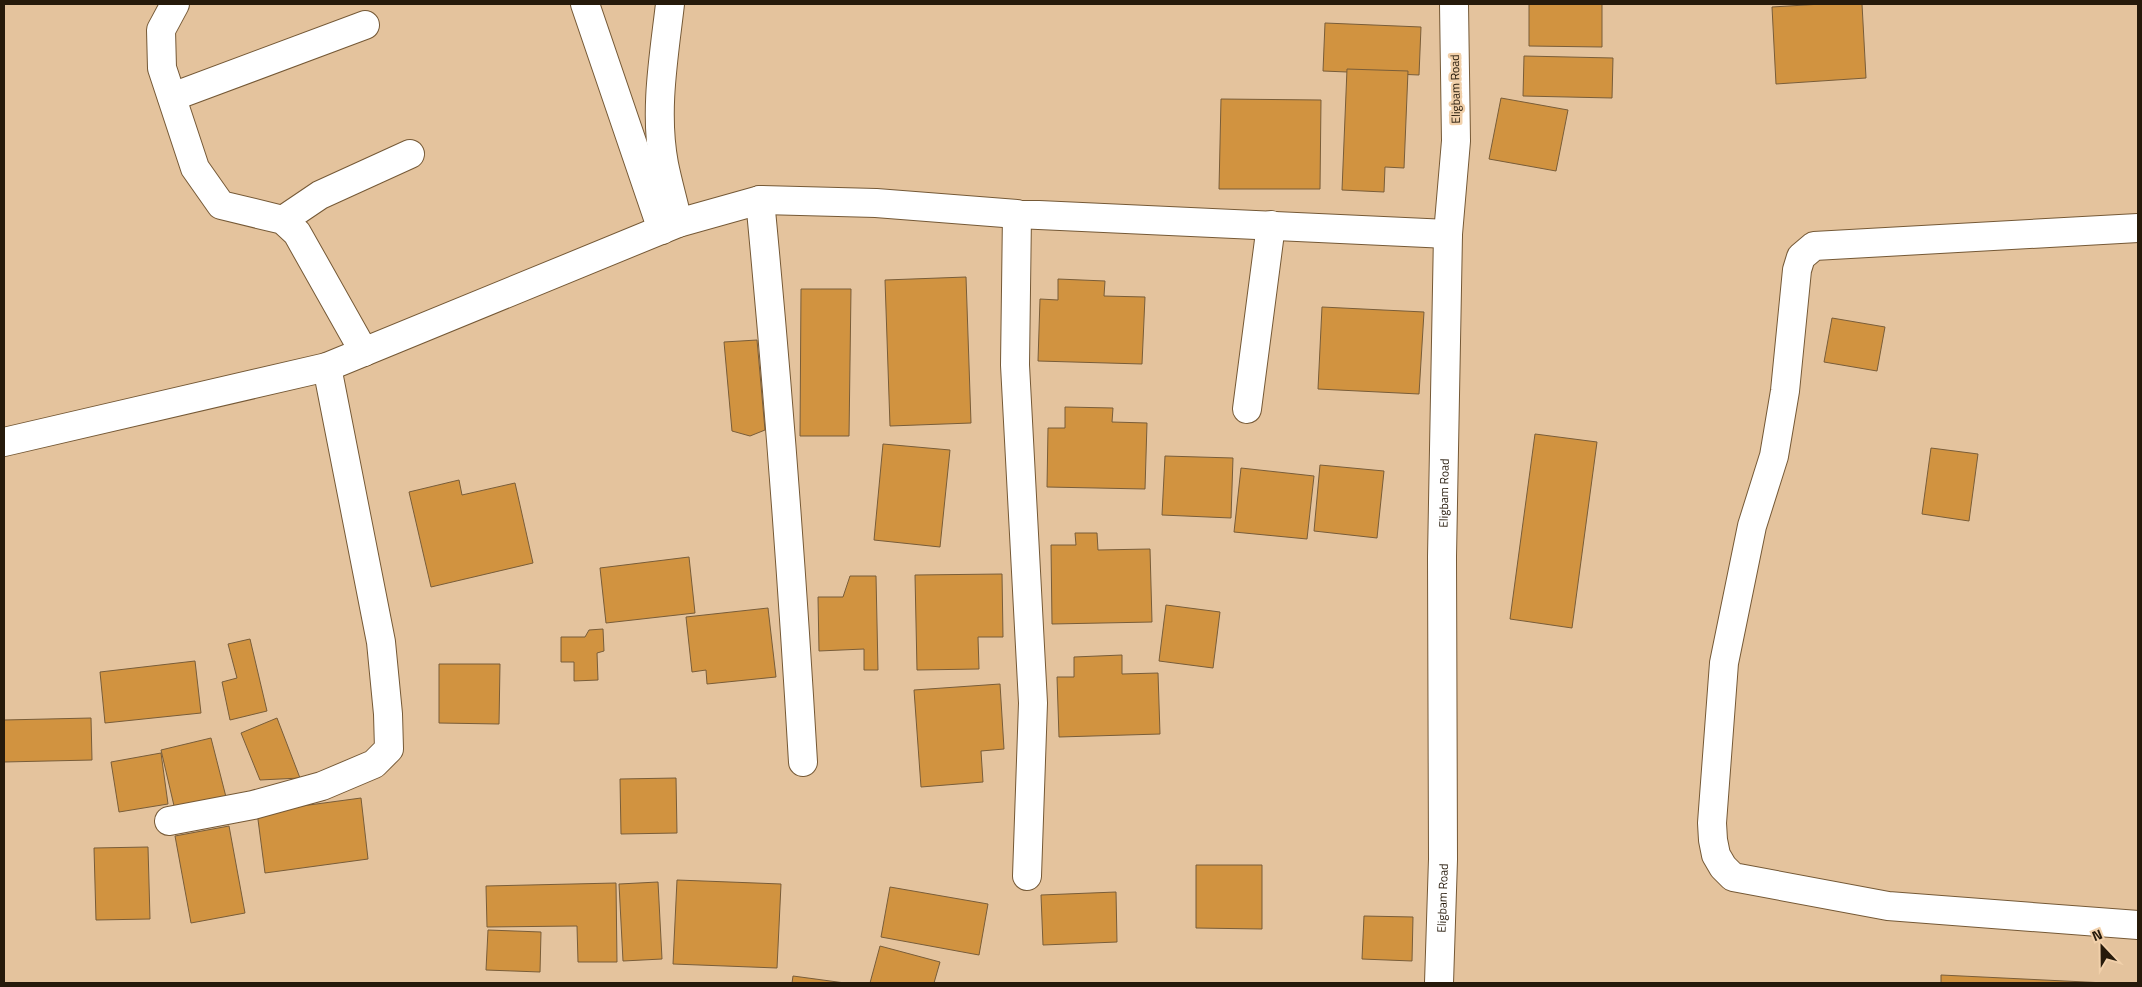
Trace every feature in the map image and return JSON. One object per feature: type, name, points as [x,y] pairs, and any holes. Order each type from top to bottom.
[{"type":"street","points":[[175,4],[161,30],[162,68],[195,168],[221,205],[283,220],[297,233],[364,352]]},
{"type":"street","points":[[586,4],[670,227]]},
{"type":"street","points":[[670,4],[660,100],[661,132],[670,227]]},
{"type":"street","name":"Eligbam Road","points":[[1439,983],[1443,859],[1442,558],[1448,234],[1456,140],[1454,4]]},
{"type":"street","points":[[172,97],[365,25]]},
{"type":"street","points":[[283,220],[320,195],[410,154]]},
{"type":"street","points":[[760,200],[775,356],[792,571],[803,762]]},
{"type":"street","points":[[4,442],[327,367],[670,227],[760,200],[876,203],[1017,214],[1448,234]]},
{"type":"street","points":[[1017,214],[1015,365],[1033,703],[1027,876]]},
{"type":"street","points":[[1247,409],[1271,225]]},
{"type":"street","points":[[2138,228],[1814,246],[1802,256],[1797,270],[1784,391],[1774,456],[1752,526],[1724,663],[1712,823],[1716,855],[1723,867],[1733,877],[1888,906],[2138,925]]},
{"type":"street","points":[[169,821],[253,805],[322,786],[374,764],[388,749],[388,714],[381,642],[327,367]]},
{"type":"building","points":[[1529,4],[1602,4],[1602,47],[1529,46]]},
{"type":"building","points":[[1862,4],[1866,78],[1776,84],[1772,7]]},
{"type":"building","points":[[1325,23],[1421,27],[1419,75],[1323,71]]},
{"type":"building","points":[[1524,56],[1613,58],[1612,98],[1523,96]]},
{"type":"building","points":[[1347,69],[1408,71],[1404,168],[1385,167],[1384,192],[1342,190]]},
{"type":"building","points":[[1501,98],[1568,110],[1556,171],[1489,159]]},
{"type":"building","points":[[1221,99],[1321,100],[1320,189],[1219,189]]},
{"type":"building","points":[[966,277],[971,423],[890,426],[885,280]]},
{"type":"building","points":[[1058,279],[1105,281],[1104,296],[1145,297],[1142,364],[1038,361],[1040,299],[1058,300]]},
{"type":"building","points":[[801,289],[851,289],[849,436],[800,436]]},
{"type":"building","points":[[1322,307],[1424,312],[1419,394],[1318,389]]},
{"type":"building","points":[[1832,318],[1885,327],[1877,371],[1824,362]]},
{"type":"building","points":[[757,340],[765,430],[750,436],[732,431],[724,342]]},
{"type":"building","points":[[1065,407],[1113,408],[1112,422],[1147,423],[1145,489],[1047,487],[1048,428],[1065,428]]},
{"type":"building","points":[[1535,434],[1597,442],[1572,628],[1510,619]]},
{"type":"building","points":[[883,444],[950,450],[940,547],[874,540]]},
{"type":"building","points":[[1931,448],[1978,454],[1969,521],[1922,514]]},
{"type":"building","points":[[1165,456],[1233,458],[1231,518],[1162,515]]},
{"type":"building","points":[[1320,465],[1384,471],[1377,538],[1314,531]]},
{"type":"building","points":[[1241,468],[1314,476],[1307,539],[1234,532]]},
{"type":"building","points":[[459,480],[462,495],[515,483],[533,563],[431,587],[409,492]]},
{"type":"building","points":[[1075,533],[1097,533],[1098,550],[1150,549],[1152,622],[1052,624],[1051,545],[1076,545]]},
{"type":"building","points":[[689,557],[695,613],[606,623],[600,568]]},
{"type":"building","points":[[1002,574],[1003,637],[978,637],[979,669],[917,670],[915,575]]},
{"type":"building","points":[[850,576],[876,576],[878,670],[864,670],[864,649],[819,651],[818,597],[843,597]]},
{"type":"building","points":[[1166,605],[1220,612],[1213,668],[1159,661]]},
{"type":"building","points":[[768,608],[776,677],[707,684],[706,670],[692,672],[686,617]]},
{"type":"building","points":[[603,629],[604,651],[597,653],[598,680],[574,681],[574,662],[561,662],[561,637],[585,637],[589,630]]},
{"type":"building","points":[[250,639],[267,711],[230,720],[222,682],[237,678],[228,644]]},
{"type":"building","points":[[1122,655],[1122,674],[1158,673],[1160,734],[1059,737],[1057,677],[1074,677],[1074,657]]},
{"type":"building","points":[[195,661],[201,713],[105,723],[100,672]]},
{"type":"building","points":[[439,664],[500,664],[499,724],[439,723]]},
{"type":"building","points":[[1000,684],[1004,749],[981,751],[983,782],[921,787],[914,690]]},
{"type":"building","points":[[91,718],[92,760],[4,762],[4,720]]},
{"type":"building","points":[[277,718],[300,778],[260,780],[241,733]]},
{"type":"building","points":[[211,738],[226,797],[175,810],[161,750]]},
{"type":"building","points":[[161,753],[168,804],[119,812],[111,762]]},
{"type":"building","points":[[676,778],[677,833],[621,834],[620,779]]},
{"type":"building","points":[[361,798],[368,859],[265,873],[257,812]]},
{"type":"building","points":[[229,826],[245,913],[191,923],[175,836]]},
{"type":"building","points":[[148,847],[150,919],[96,920],[94,848]]},
{"type":"building","points":[[1196,865],[1262,865],[1262,929],[1196,928]]},
{"type":"building","points":[[677,880],[781,884],[777,968],[673,964]]},
{"type":"building","points":[[658,882],[662,959],[623,961],[619,884]]},
{"type":"building","points":[[616,883],[617,962],[578,962],[577,926],[487,927],[486,886]]},
{"type":"building","points":[[890,887],[988,904],[979,955],[881,937]]},
{"type":"building","points":[[1116,892],[1117,942],[1043,945],[1041,895]]},
{"type":"building","points":[[1364,916],[1413,917],[1412,961],[1362,959]]},
{"type":"building","points":[[488,930],[541,932],[540,972],[486,970]]},
{"type":"building","points":[[880,946],[940,962],[934,983],[870,983]]},
{"type":"building","points":[[1941,975],[2106,983],[1941,983]]},
{"type":"building","points":[[793,976],[845,983],[792,983]]}]
